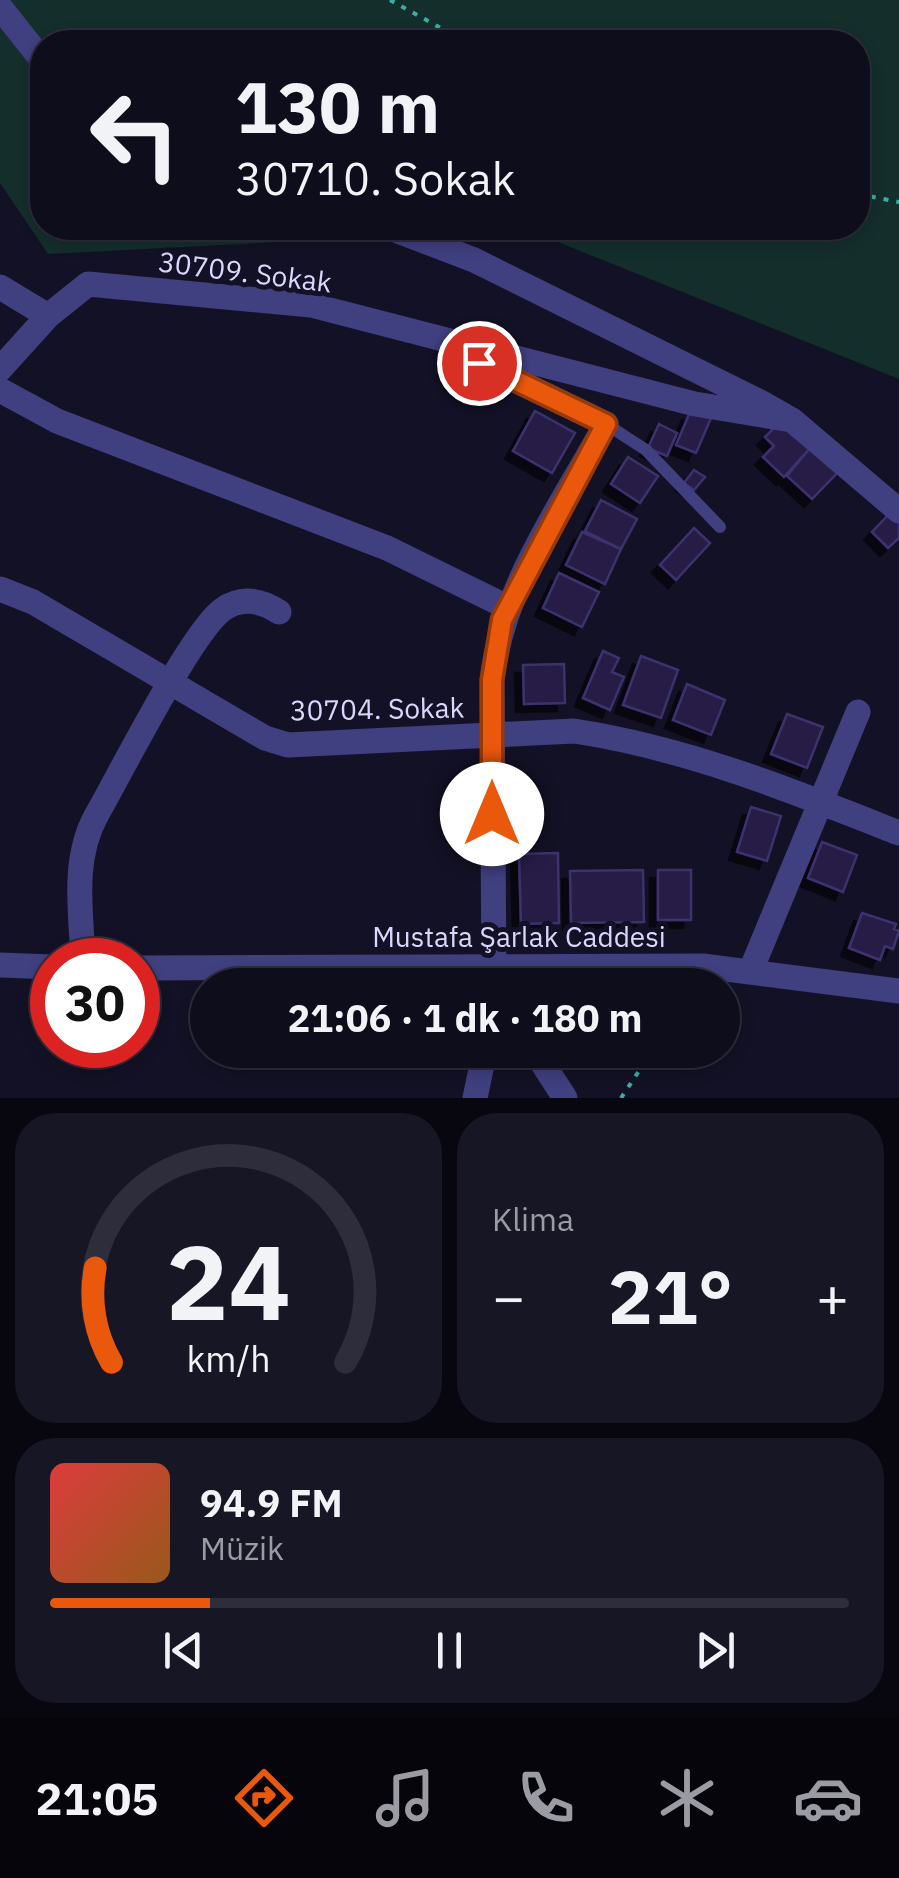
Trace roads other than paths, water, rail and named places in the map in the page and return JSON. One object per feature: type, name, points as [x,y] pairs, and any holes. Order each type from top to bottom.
[{"type":"street","points":[[0,7],[30,45]]},
{"type":"street","points":[[422,240],[474,260],[792,420],[899,511]]},
{"type":"street","name":"30709. Sokak","points":[[0,369],[48,316],[88,284],[310,305],[695,404],[792,420]]},
{"type":"street","points":[[0,287],[48,316]]},
{"type":"street","points":[[415,333],[606,424],[507,607],[496,644],[492,736],[493,968]]},
{"type":"street","points":[[0,390],[57,421],[387,548],[507,607]]},
{"type":"street","name":"30704. Sokak","points":[[0,589],[33,602],[265,738],[288,745],[574,731],[619,738],[743,773],[899,832]]},
{"type":"street","points":[[82,938],[80,860],[84,839],[173,683],[218,612],[234,603],[262,601],[279,612]]},
{"type":"street","points":[[750,970],[858,712]]},
{"type":"street","points":[[0,965],[30,966]]},
{"type":"street","name":"Mustafa Şarlak Caddesi","points":[[666,968],[727,968]]},
{"type":"street","name":"Mustafa Şarlak Caddesi","points":[[160,969],[190,969]]},
{"type":"street","name":"Mustafa Şarlak Caddesi","points":[[740,969],[899,991]]},
{"type":"street","points":[[475,1098],[481,1068]]},
{"type":"street","points":[[546,1068],[565,1098]]},
{"type":"lane","points":[[606,424],[646,450],[720,527]]}]
